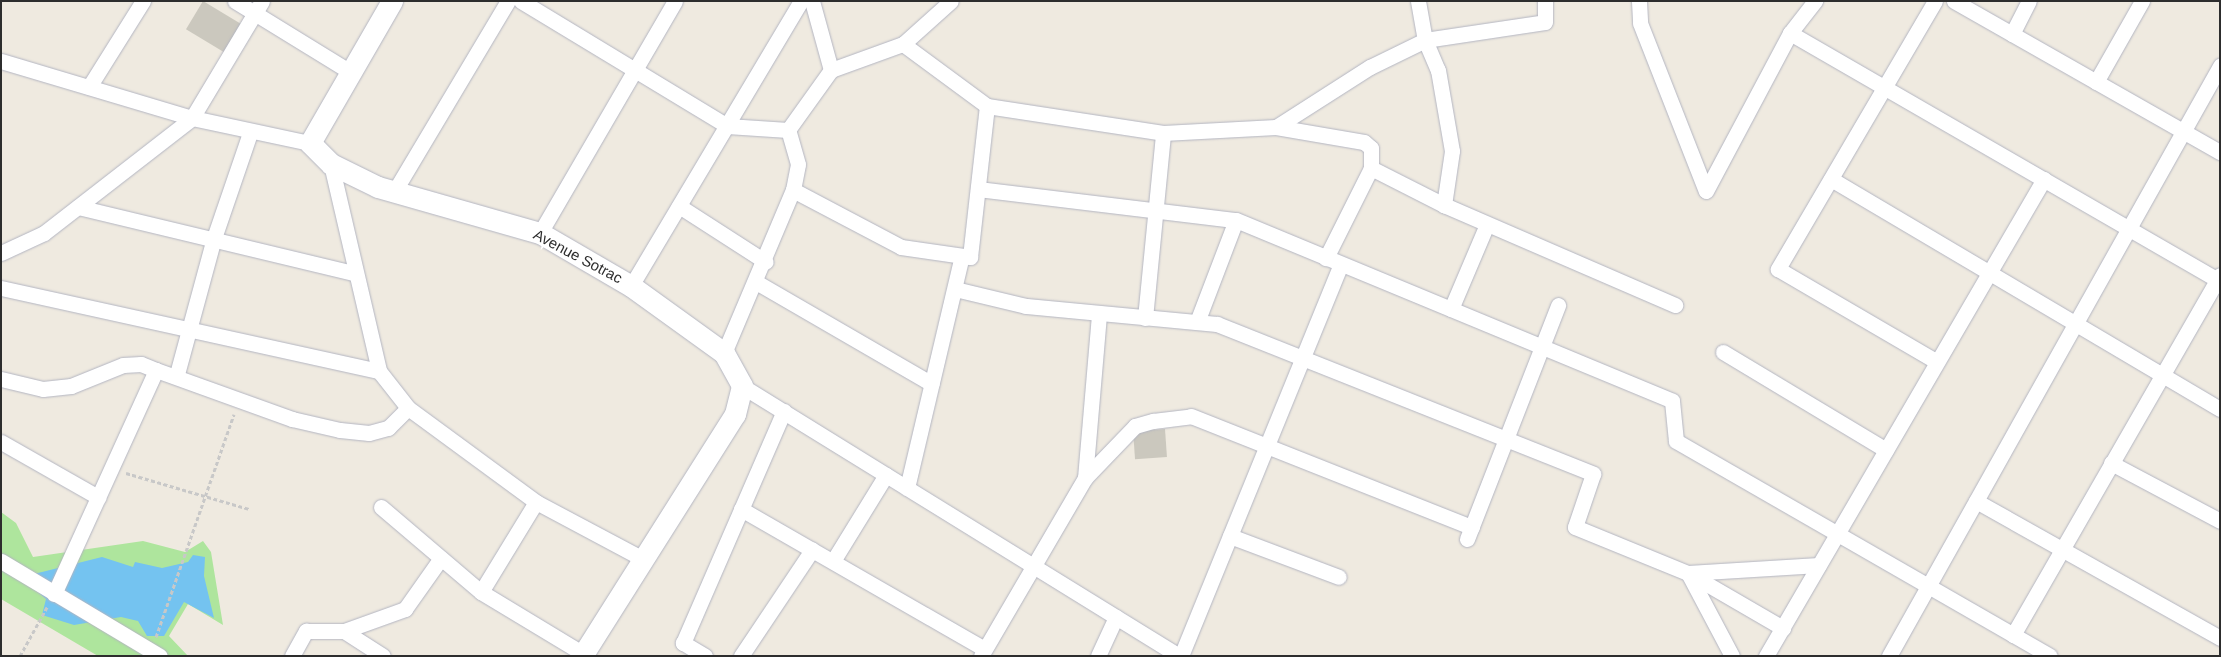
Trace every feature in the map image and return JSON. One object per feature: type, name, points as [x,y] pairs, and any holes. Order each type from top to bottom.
[{"type":"street","points":[[89,87],[143,1]]},
{"type":"street","points":[[235,1],[258,7],[350,71]]},
{"type":"street","points":[[310,143],[392,1]]},
{"type":"street","points":[[394,192],[508,1]]},
{"type":"street","points":[[521,1],[727,126],[788,130]]},
{"type":"street","points":[[540,233],[675,1]]},
{"type":"street","points":[[631,286],[801,1]]},
{"type":"street","points":[[812,1],[831,70]]},
{"type":"street","points":[[788,130],[831,70],[903,44],[951,1]]},
{"type":"street","points":[[1418,1],[1425,40],[1438,70],[1452,151],[1444,205]]},
{"type":"street","points":[[1276,127],[1370,67],[1425,40],[1545,22],[1545,1]]},
{"type":"street","points":[[1639,1],[1640,22],[1706,191],[1790,33],[1815,1]]},
{"type":"street","points":[[1935,1],[1886,88],[1778,269],[1937,362]]},
{"type":"street","points":[[1954,1],[2220,152]]},
{"type":"street","points":[[2012,34],[2029,1]]},
{"type":"street","points":[[2096,82],[2142,1]]},
{"type":"street","points":[[1,253],[44,232],[192,118],[258,7]]},
{"type":"street","points":[[1790,33],[2126,227],[2219,278],[2013,635]]},
{"type":"street","points":[[381,507],[481,592],[584,655],[735,414],[742,386],[1180,656],[1303,358],[1334,261],[1371,168],[1371,148],[1364,142],[1276,127],[1162,133],[987,106],[903,44]]},
{"type":"street","points":[[1,61],[192,118],[250,133],[310,143],[331,164],[353,273],[380,371],[408,408],[536,502],[643,559]]},
{"type":"street","points":[[1889,656],[2076,326],[2126,227],[2220,66]]},
{"type":"street","points":[[793,190],[901,247],[970,257],[987,106]]},
{"type":"street","points":[[724,353],[766,262],[793,190],[798,164],[788,130]]},
{"type":"street","points":[[176,374],[190,330],[214,238],[250,133]]},
{"type":"street","points":[[1145,318],[1157,210],[1162,133]]},
{"type":"street","name":"Avenue Sotrac","points":[[331,164],[394,192],[540,233],[631,286],[724,353],[742,386]]},
{"type":"street","points":[[1371,168],[1444,205],[1675,305]]},
{"type":"street","points":[[1831,179],[2161,377],[2220,409]]},
{"type":"street","points":[[1766,656],[2044,179]]},
{"type":"street","points":[[978,189],[1236,220],[1543,345],[1672,401],[1676,441],[1930,585],[2050,656]]},
{"type":"street","points":[[679,206],[766,262]]},
{"type":"street","points":[[78,207],[214,238],[353,273]]},
{"type":"street","points":[[1197,322],[1236,220]]},
{"type":"street","points":[[1451,309],[1487,224]]},
{"type":"street","points":[[907,488],[962,256]]},
{"type":"street","points":[[756,282],[932,384]]},
{"type":"street","points":[[1,288],[380,371]]},
{"type":"street","points":[[955,288],[1026,306],[1217,324],[1593,474],[1575,527],[1688,573],[1783,628]]},
{"type":"street","points":[[741,509],[833,561],[983,652],[1085,478],[1135,426],[1153,420],[1191,416],[1268,445],[1470,533],[1508,440],[1558,305]]},
{"type":"street","points":[[1085,478],[1099,314]]},
{"type":"street","points":[[1723,352],[1886,450]]},
{"type":"street","points":[[1,379],[43,389],[71,386],[123,364],[141,364],[156,370],[176,374],[292,419],[369,432],[388,428],[408,408]]},
{"type":"street","points":[[54,594],[156,370]]},
{"type":"street","points":[[705,656],[683,642],[784,411]]},
{"type":"street","points":[[1,442],[98,497]]},
{"type":"street","points":[[2111,463],[2220,521]]},
{"type":"street","points":[[833,561],[886,475]]},
{"type":"street","points":[[1976,501],[2220,638]]},
{"type":"street","points":[[481,592],[536,502]]},
{"type":"street","points":[[1230,536],[1339,578]]},
{"type":"street","points":[[741,656],[812,550]]},
{"type":"street","points":[[292,656],[306,631],[344,631],[405,609],[441,558]]},
{"type":"street","points":[[1,561],[156,653]]},
{"type":"street","points":[[1688,573],[1819,565]]},
{"type":"street","points":[[1688,573],[1732,656]]},
{"type":"street","points":[[1098,656],[1116,617]]},
{"type":"street","points":[[344,631],[383,656]]},
{"type":"path","points":[[156,653],[205,496],[240,398]]},
{"type":"path","points":[[112,469],[249,509]]},
{"type":"path","points":[[20,656],[54,594]]},
{"type":"green space","points":[[1,512],[16,523],[33,557],[143,541],[185,552],[203,541],[211,552],[223,625],[188,604],[169,636],[188,656],[98,656],[1,599]]},
{"type":"water","points":[[193,555],[205,557],[204,576],[214,618],[184,602],[164,636],[147,636],[138,621],[121,617],[74,625],[42,615],[46,599],[31,586],[34,574],[102,557],[133,567],[135,562],[162,568],[188,562]]},
{"type":"building","points":[[203,1],[241,24],[224,52],[186,29]]},
{"type":"building","points":[[1165,429],[1167,457],[1135,459],[1133,431]]}]
